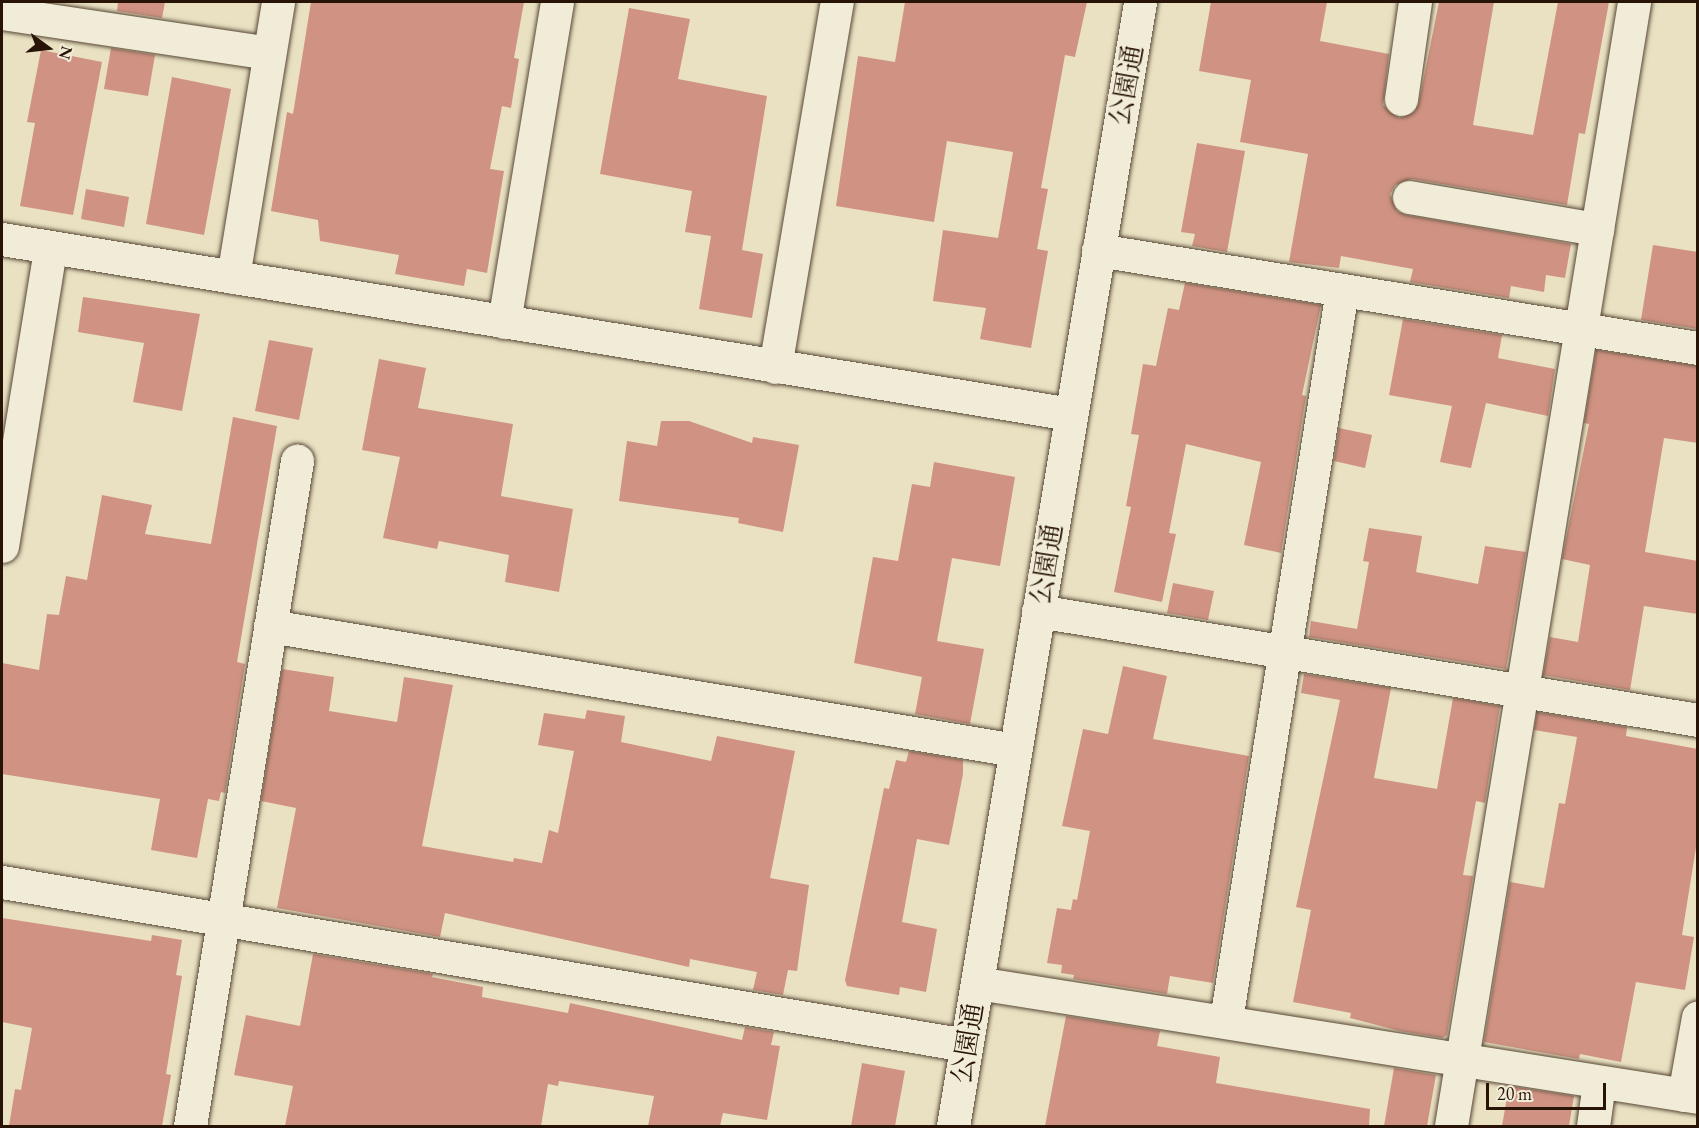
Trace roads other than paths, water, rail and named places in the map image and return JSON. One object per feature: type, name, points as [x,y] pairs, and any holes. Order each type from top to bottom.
[{"type":"street","points":[[233,278],[278,2]]},
{"type":"street","points":[[504,322],[557,2]]},
{"type":"street","points":[[775,368],[837,2]]},
{"type":"street","name":"公園通","points":[[953,1126],[1140,2]]},
{"type":"street","points":[[1401,99],[1415,2]]},
{"type":"street","points":[[1451,1126],[1634,2]]},
{"type":"street","points":[[2,13],[269,53]]},
{"type":"street","points":[[1409,197],[1597,229]]},
{"type":"street","points":[[2,239],[775,368],[1071,414]]},
{"type":"street","points":[[2,546],[50,248]]},
{"type":"street","points":[[1098,250],[1581,331],[1698,348]]},
{"type":"street","points":[[1226,1020],[1342,290]]},
{"type":"street","points":[[189,1126],[297,461]]},
{"type":"street","points":[[1038,611],[1285,654],[1698,720]]},
{"type":"street","points":[[270,626],[1015,750]]},
{"type":"street","points":[[2,882],[966,1045]]},
{"type":"street","points":[[977,983],[1226,1020],[1461,1063],[1691,1096],[1698,1017]]},
{"type":"street","points":[[1593,1126],[1599,1083]]}]
